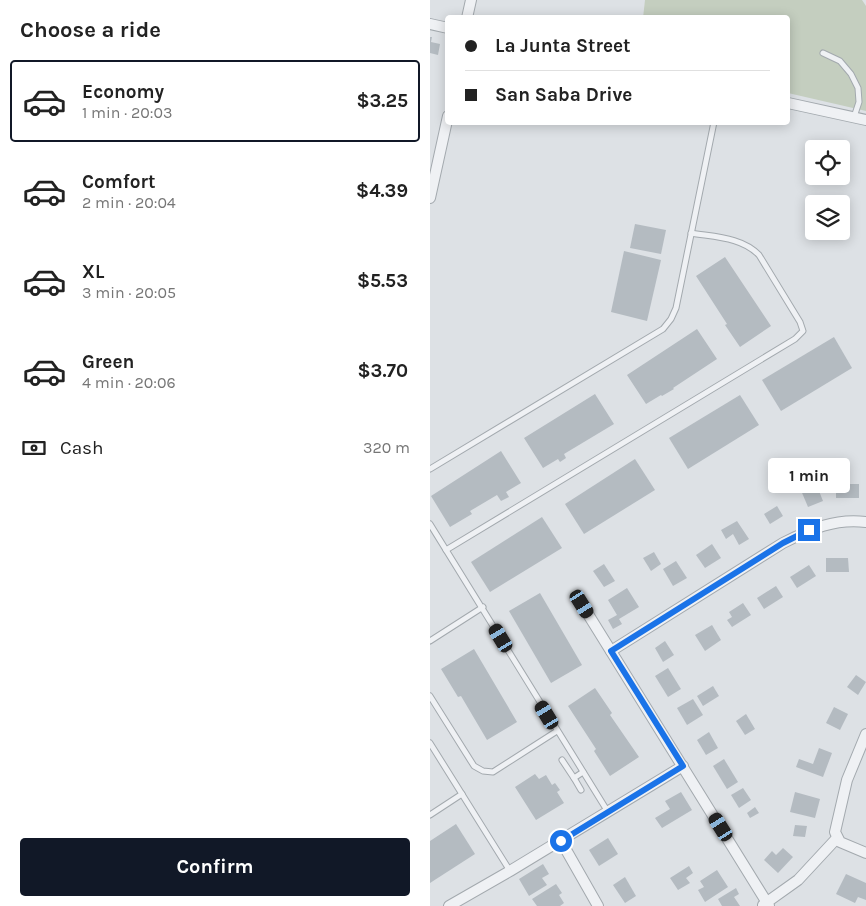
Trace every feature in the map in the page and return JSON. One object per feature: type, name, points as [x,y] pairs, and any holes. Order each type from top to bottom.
[{"type":"street","points":[[468,15],[471,0]]},
{"type":"street","points":[[430,24],[445,27]]},
{"type":"street","points":[[790,103],[866,120]]},
{"type":"street","points":[[430,198],[446,125]]},
{"type":"street","points":[[611,651],[783,543],[809,530],[827,524],[847,520],[866,522]]},
{"type":"street","points":[[578,598],[683,766],[766,905],[798,880],[837,838]]},
{"type":"street","points":[[866,734],[846,780],[835,832],[840,842],[866,853]]},
{"type":"street","points":[[449,906],[561,841],[683,766]]},
{"type":"street","points":[[561,841],[598,906]]},
{"type":"lane","points":[[823,53],[840,61],[851,74],[858,88],[859,102],[854,118]]},
{"type":"lane","points":[[430,469],[663,329],[671,319],[676,308],[713,125]]},
{"type":"lane","points":[[446,550],[795,339],[803,331],[800,322],[759,255],[752,248],[742,242],[691,233]]},
{"type":"lane","points":[[430,524],[608,812]]},
{"type":"lane","points":[[430,641],[483,607]]},
{"type":"lane","points":[[430,696],[474,766],[483,771],[493,772],[557,731]]},
{"type":"lane","points":[[430,743],[510,871]]},
{"type":"lane","points":[[562,760],[581,790]]},
{"type":"lane","points":[[574,778],[583,772]]},
{"type":"lane","points":[[430,815],[462,794]]},
{"type":"green space","points":[[645,0],[862,0],[866,6],[866,111],[790,93],[790,15],[643,15]]},
{"type":"building","points":[[430,37],[432,37],[431,42],[440,44],[438,55],[430,53]]},
{"type":"building","points":[[635,224],[666,230],[661,254],[630,248]]},
{"type":"building","points":[[624,251],[661,260],[647,321],[611,312]]},
{"type":"building","points":[[725,257],[771,326],[740,347],[696,276]]},
{"type":"building","points":[[697,329],[717,359],[674,389],[646,404],[627,375]]},
{"type":"building","points":[[834,337],[852,368],[781,411],[762,380]]},
{"type":"building","points":[[595,394],[614,424],[564,454],[566,458],[560,462],[558,459],[543,468],[524,438]]},
{"type":"building","points":[[740,395],[759,425],[688,469],[669,438]]},
{"type":"building","points":[[501,451],[521,483],[506,492],[509,497],[501,501],[497,495],[470,511],[472,514],[450,527],[431,496]]},
{"type":"building","points":[[635,459],[655,490],[584,534],[565,504]]},
{"type":"building","points":[[815,481],[823,501],[808,507],[800,488]]},
{"type":"building","points":[[836,484],[859,484],[859,498],[836,498]]},
{"type":"building","points":[[777,506],[783,516],[770,524],[764,514]]},
{"type":"building","points":[[542,517],[562,548],[490,592],[471,562]]},
{"type":"building","points":[[737,521],[749,539],[739,545],[733,534],[726,539],[721,530]]},
{"type":"building","points":[[712,544],[721,558],[705,568],[696,555]]},
{"type":"building","points":[[654,552],[661,564],[651,571],[643,558]]},
{"type":"building","points":[[826,558],[848,558],[849,572],[826,572]]},
{"type":"building","points":[[676,561],[687,578],[673,586],[663,569]]},
{"type":"building","points":[[604,564],[615,581],[604,587],[593,571]]},
{"type":"building","points":[[809,565],[816,576],[797,588],[790,577]]},
{"type":"building","points":[[776,586],[783,597],[764,609],[757,598]]},
{"type":"building","points":[[627,588],[639,607],[619,619],[622,624],[613,629],[608,620],[617,615],[608,600]]},
{"type":"building","points":[[540,593],[582,665],[551,683],[509,611]]},
{"type":"building","points":[[743,603],[751,615],[732,627],[727,620],[732,617],[729,612]]},
{"type":"building","points":[[712,625],[721,640],[705,651],[695,635]]},
{"type":"building","points":[[665,641],[674,655],[663,662],[655,648]]},
{"type":"building","points":[[474,649],[517,722],[487,740],[461,696],[458,697],[441,669]]},
{"type":"building","points":[[668,668],[681,689],[668,697],[655,676]]},
{"type":"building","points":[[856,675],[866,682],[858,695],[847,687]]},
{"type":"building","points":[[713,686],[719,696],[703,706],[697,696]]},
{"type":"building","points":[[595,688],[612,713],[610,715],[639,757],[610,776],[594,751],[596,749],[568,706]]},
{"type":"building","points":[[693,699],[703,715],[687,725],[677,708]]},
{"type":"building","points":[[834,707],[848,714],[840,730],[826,723]]},
{"type":"building","points":[[746,714],[755,729],[745,735],[736,721]]},
{"type":"building","points":[[709,732],[718,748],[706,755],[697,740]]},
{"type":"building","points":[[819,748],[832,753],[823,777],[796,767],[799,759],[813,764]]},
{"type":"building","points":[[724,759],[738,782],[727,789],[713,766]]},
{"type":"building","points":[[535,774],[539,779],[546,775],[552,785],[555,783],[560,790],[557,792],[564,803],[536,820],[515,787]]},
{"type":"building","points":[[743,788],[751,800],[739,808],[731,795]]},
{"type":"building","points":[[681,792],[692,810],[662,828],[655,818],[670,809],[665,801]]},
{"type":"building","points":[[795,792],[820,799],[815,818],[790,812]]},
{"type":"building","points":[[755,807],[759,813],[750,818],[747,813]]},
{"type":"building","points":[[456,824],[475,854],[430,883],[430,841]]},
{"type":"building","points":[[795,825],[807,826],[805,837],[793,836]]},
{"type":"building","points":[[608,838],[618,854],[599,866],[589,850]]},
{"type":"building","points":[[783,848],[793,857],[778,873],[764,860],[772,851],[776,855]]},
{"type":"building","points":[[543,864],[549,874],[542,878],[547,885],[529,896],[519,879]]},
{"type":"building","points":[[689,866],[693,873],[686,878],[690,883],[678,890],[670,878]]},
{"type":"building","points":[[717,870],[728,887],[705,902],[698,890],[704,887],[700,881]]},
{"type":"building","points":[[846,874],[866,883],[866,900],[858,897],[855,903],[836,894]]},
{"type":"building","points":[[625,877],[636,896],[625,903],[613,885]]},
{"type":"building","points":[[556,884],[562,893],[559,895],[564,903],[560,906],[537,906],[532,899]]},
{"type":"building","points":[[736,888],[739,894],[734,897],[740,906],[722,906],[718,899]]},
{"type":"route","points":[[561,841],[683,766],[611,651],[783,543],[809,530]]}]
